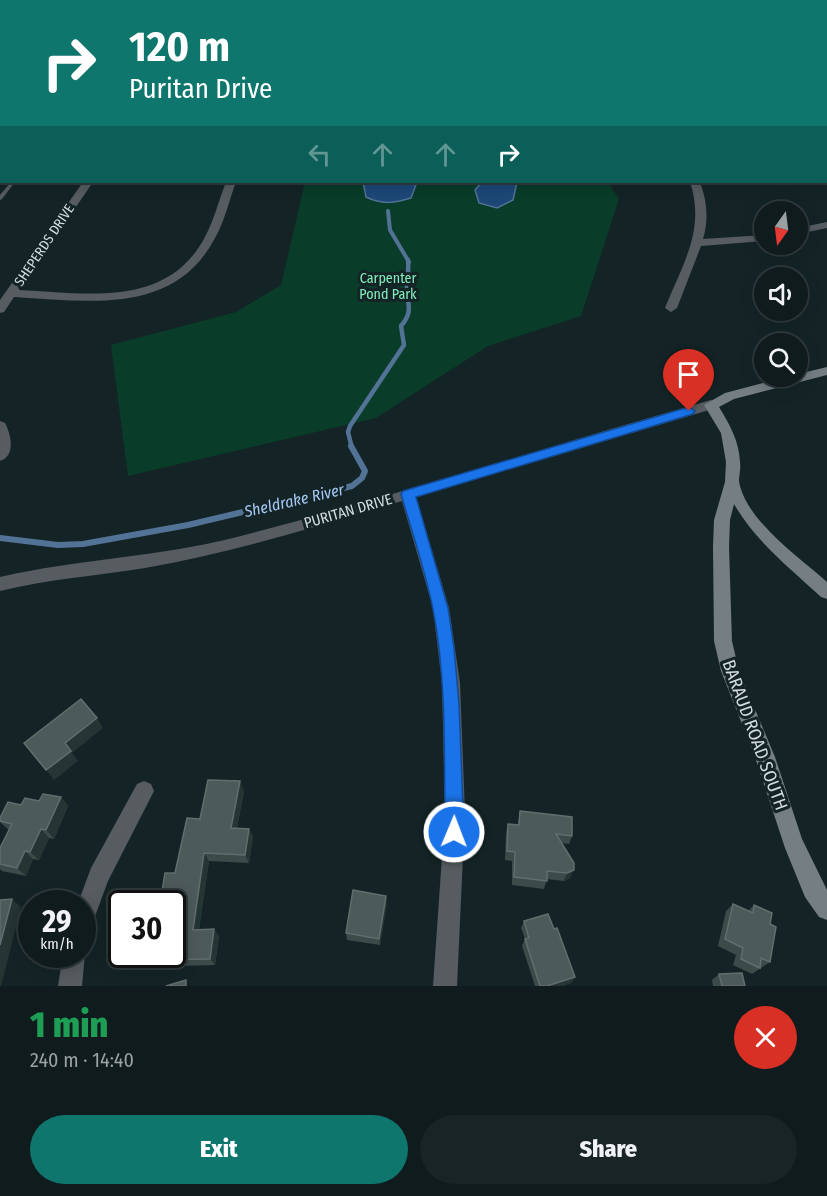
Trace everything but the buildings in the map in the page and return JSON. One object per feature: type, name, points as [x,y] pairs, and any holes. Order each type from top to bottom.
[{"type":"street","name":"SHEPERDS DRIVE","points":[[0,309],[87,183]]},
{"type":"street","points":[[12,292],[99,299],[138,293],[169,282],[185,271],[209,238],[231,183]]},
{"type":"street","points":[[671,308],[702,230],[700,198],[696,183]]},
{"type":"street","points":[[808,229],[827,225]]},
{"type":"street","points":[[698,243],[754,238]]},
{"type":"street","name":"PURITAN DRIVE","points":[[0,584],[42,574],[144,562],[235,544],[711,405],[730,396],[827,370]]},
{"type":"street","name":"BARAUD ROAD SOUTH","points":[[711,405],[728,433],[732,446],[732,482],[724,512],[721,538],[723,641],[730,671],[765,757],[792,841],[813,889],[827,909]]},
{"type":"street","points":[[0,426],[5,440],[1,452]]},
{"type":"street","name":"BARAUD ROAD SOUTH","points":[[732,482],[738,500],[760,534],[827,592]]},
{"type":"street","points":[[408,494],[441,608],[451,704],[455,812],[452,890],[444,954],[445,986]]},
{"type":"street","points":[[94,890],[144,791]]},
{"type":"street","points":[[70,986],[72,968]]},
{"type":"lane","points":[[0,198],[13,183]]},
{"type":"green space","name":"Carpenter Pond Park","points":[[305,183],[609,183],[619,199],[581,316],[488,346],[376,418],[128,476],[111,345],[236,312],[281,285]]},
{"type":"water","points":[[363,183],[417,183],[411,198],[388,202],[366,197]]},
{"type":"water","points":[[481,183],[517,183],[513,200],[497,208],[479,203],[475,190]]},
{"type":"waterway","name":"Sheldrake River","points":[[388,211],[390,230],[408,260]]},
{"type":"waterway","name":"Sheldrake River","points":[[352,448],[348,432],[350,426],[404,345],[401,326],[409,309],[408,260]]},
{"type":"waterway","name":"Sheldrake River","points":[[0,538],[58,545],[83,544],[188,525],[352,486],[362,478],[365,471],[352,448]]},
{"type":"route","points":[[454,832],[451,704],[441,608],[408,494],[689,411]]}]
